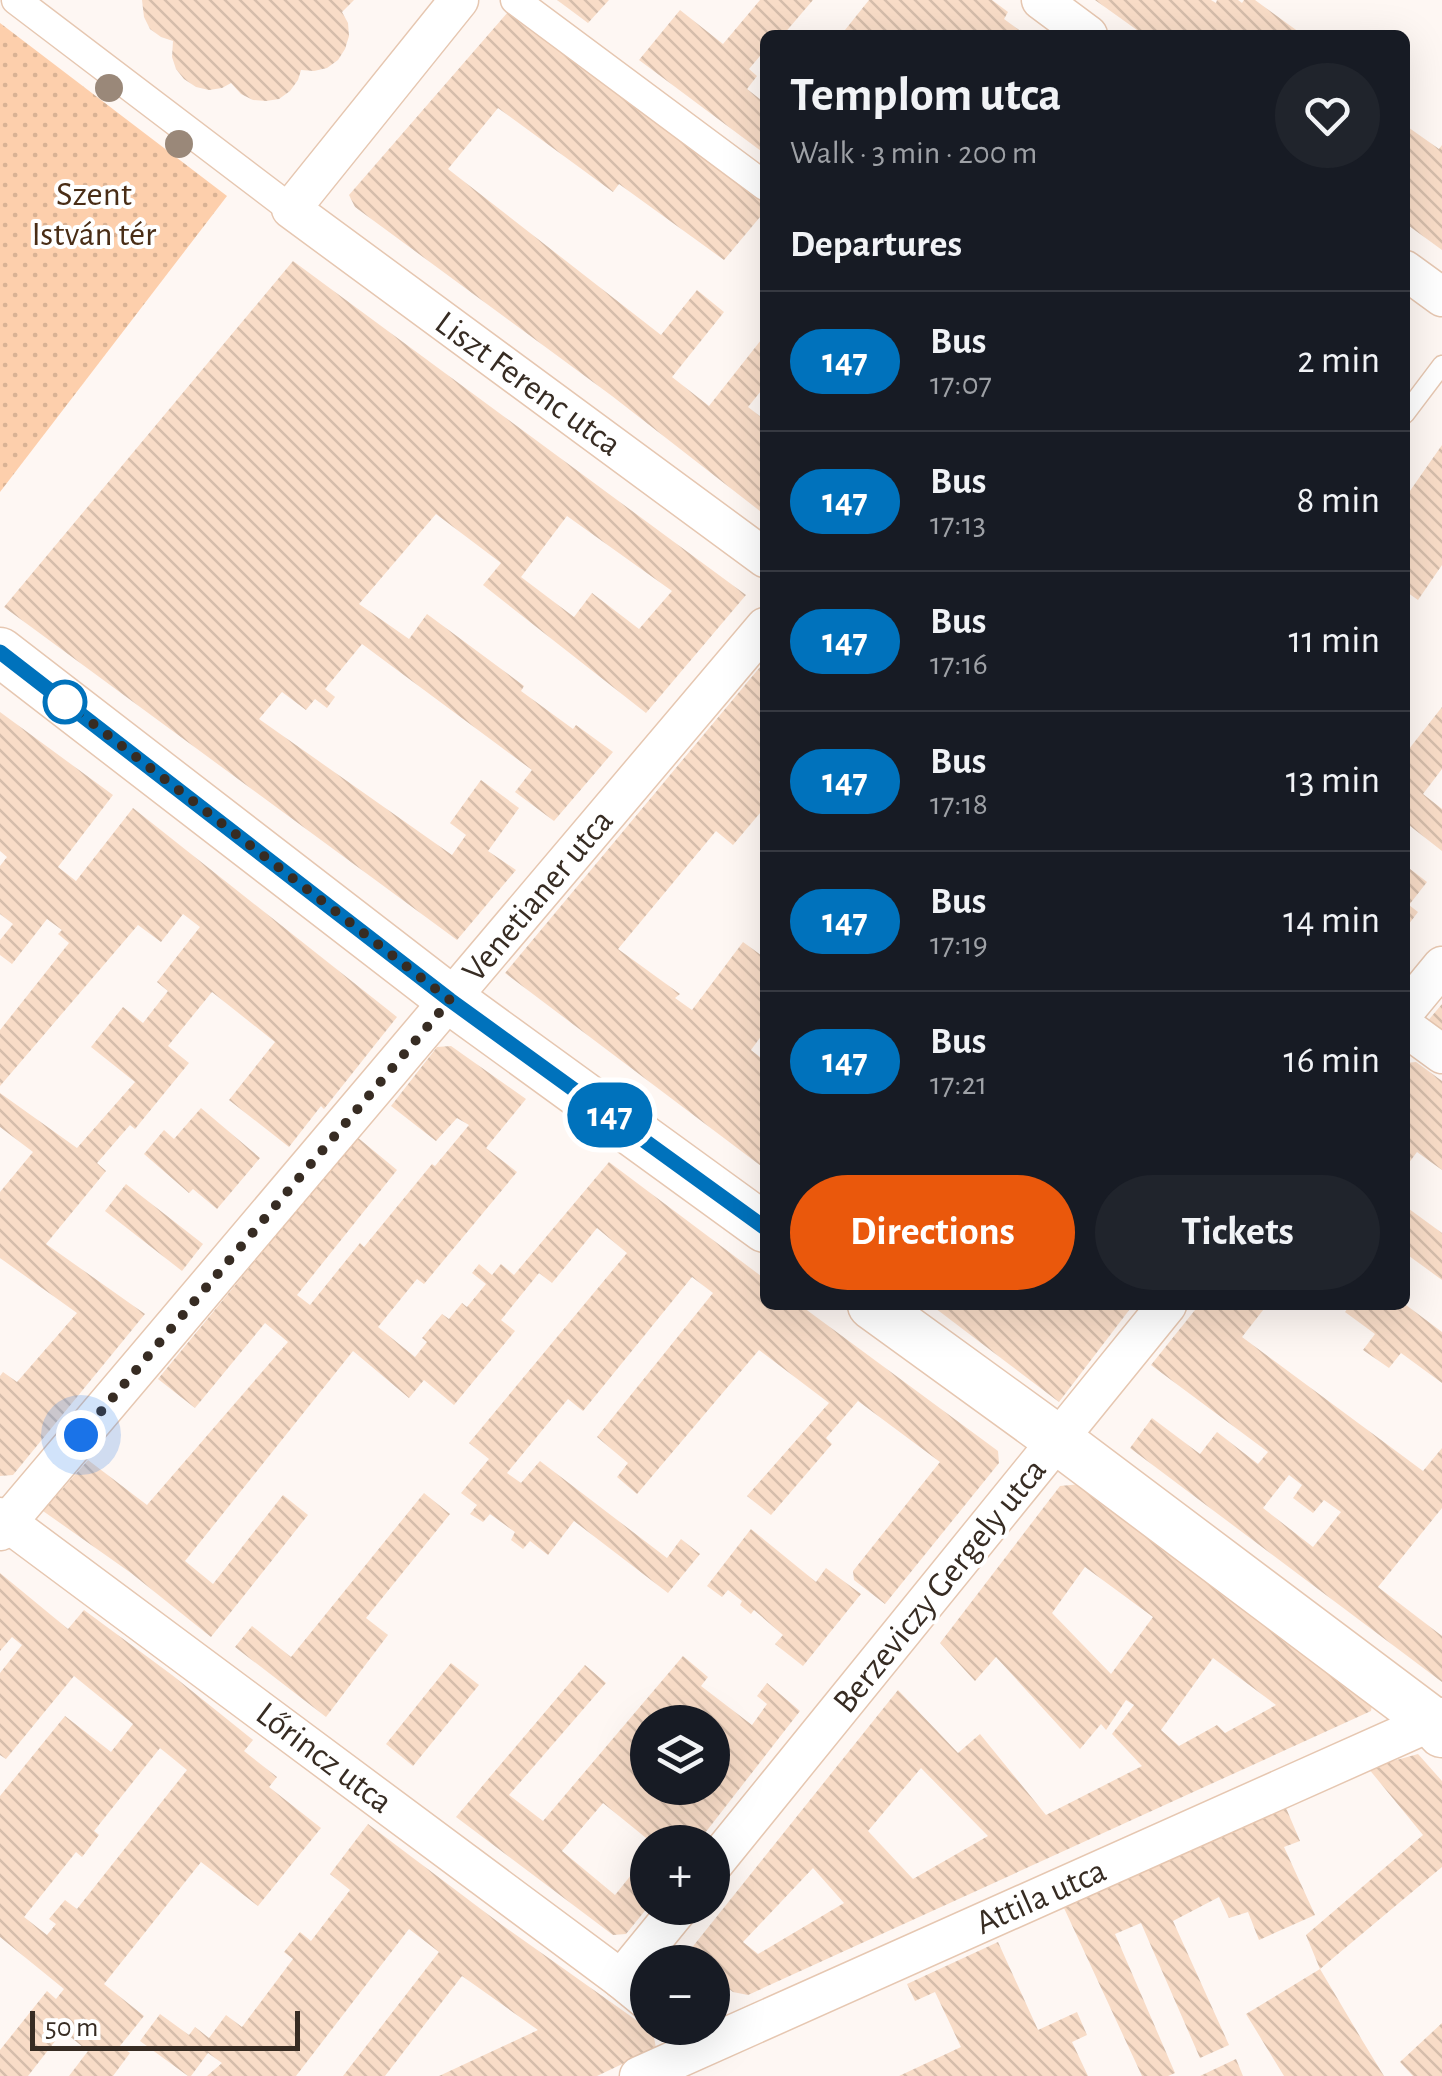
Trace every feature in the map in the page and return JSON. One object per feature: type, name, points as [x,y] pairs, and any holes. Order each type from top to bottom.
[{"type":"street","points":[[16,0],[291,209],[459,0]]},
{"type":"street","points":[[515,0],[760,182]]},
{"type":"street","points":[[1040,0],[1081,30]]},
{"type":"street","name":"Liszt Ferenc utca","points":[[291,209],[760,554]]},
{"type":"street","points":[[1410,274],[1442,297]]},
{"type":"street","name":"Venetianer utca","points":[[2,1524],[760,632]]},
{"type":"street","points":[[0,652],[450,1000],[760,1224]]},
{"type":"street","points":[[1410,1005],[1442,966]]},
{"type":"street","points":[[1410,1031],[1442,1054]]},
{"type":"street","points":[[879,1310],[1439,1724]]},
{"type":"street","name":"Berzeviczy Gergely utca","points":[[730,1844],[1163,1310]]},
{"type":"street","name":"Lőrincz utca","points":[[2,1524],[630,1987]]},
{"type":"street","name":"Attila utca","points":[[730,2021],[1439,1724]]},
{"type":"street","name":"Attila utca","points":[[639,2076],[681,2045]]},
{"type":"lane","points":[[1410,407],[1442,365]]},
{"type":"green space","name":"Szent István tér","points":[[0,23],[227,196],[0,492]]},
{"type":"building","points":[[142,0],[354,0],[342,12],[349,36],[338,60],[327,68],[301,70],[290,91],[279,99],[266,101],[241,94],[231,83],[209,90],[184,79],[172,57],[173,41],[150,29]]},
{"type":"building","points":[[557,0],[609,0],[588,23]]},
{"type":"building","points":[[760,0],[813,0],[787,30],[760,30],[760,56],[749,69],[757,76],[747,89],[760,99],[760,150],[639,60],[680,10],[723,44]]},
{"type":"building","points":[[869,0],[992,0],[1008,12],[1004,19],[1019,30],[845,30]]},
{"type":"building","points":[[1095,0],[1255,0],[1296,30],[1137,30]]},
{"type":"building","points":[[508,12],[760,200],[760,217],[724,260],[619,184],[613,192],[498,108],[448,169],[661,335],[697,290],[724,312],[672,377],[709,406],[760,341],[760,392],[748,407],[760,416],[760,511],[612,396],[355,207],[349,195]]},
{"type":"building","points":[[1410,129],[1439,149],[1442,145],[1442,250],[1410,227]]},
{"type":"building","points":[[293,261],[746,595],[646,713],[483,585],[501,563],[436,514],[359,604],[409,639],[427,614],[524,686],[521,691],[613,752],[554,821],[515,792],[532,770],[362,644],[325,689],[335,697],[327,708],[315,699],[306,710],[282,692],[259,719],[452,855],[466,835],[450,823],[481,780],[519,808],[488,851],[516,870],[457,940],[4,607]],"holes":[[[567,516],[672,591],[639,629],[592,593],[574,617],[521,577]]]},
{"type":"building","points":[[1442,445],[1442,565],[1418,600],[1410,594],[1410,491]]},
{"type":"building","points":[[760,667],[760,813],[733,845],[716,831],[618,949],[680,994],[675,998],[692,1010],[743,942],[760,954],[760,1038],[751,1050],[760,1057],[760,1165],[505,973]]},
{"type":"building","points":[[1442,707],[1442,769],[1423,794],[1442,809],[1442,851],[1410,826],[1410,748]]},
{"type":"building","points":[[0,712],[113,795],[58,867],[76,881],[133,808],[397,1017],[289,1147],[229,1100],[275,1042],[212,992],[168,1046],[189,1063],[135,1129],[130,1125],[97,1163],[106,1171],[46,1244],[145,1314],[13,1475],[0,1476],[0,1376],[3,1372],[17,1382],[77,1313],[0,1258],[0,1192],[33,1152],[0,1127],[0,1093],[77,1148],[135,1082],[91,1047],[123,1007],[143,1023],[168,991],[157,982],[200,927],[183,914],[161,942],[138,925],[0,1086],[0,1030],[69,943],[58,934],[62,930],[47,919],[12,964],[0,955],[0,940],[13,924],[0,914],[0,866],[7,857],[0,851]]},
{"type":"building","points":[[1410,869],[1427,882],[1410,904]]},
{"type":"building","points":[[1410,906],[1418,912],[1410,922]]},
{"type":"building","points":[[1442,1004],[1442,1034],[1426,1023]]},
{"type":"building","points":[[451,1046],[526,1099],[486,1148],[517,1172],[424,1284],[417,1279],[378,1327],[415,1357],[427,1342],[422,1338],[442,1314],[449,1319],[462,1303],[467,1307],[486,1284],[472,1273],[479,1264],[492,1275],[501,1264],[514,1275],[609,1162],[760,1275],[760,1310],[807,1310],[998,1451],[999,1463],[885,1604],[854,1580],[853,1571],[940,1462],[858,1401],[826,1438],[832,1444],[771,1515],[747,1496],[829,1403],[759,1350],[637,1494],[617,1477],[628,1463],[597,1437],[713,1293],[692,1277],[583,1411],[568,1399],[507,1473],[521,1483],[540,1461],[667,1558],[681,1539],[700,1554],[668,1593],[574,1521],[548,1555],[530,1541],[523,1549],[511,1540],[515,1532],[490,1514],[483,1522],[470,1514],[477,1505],[461,1493],[489,1459],[469,1443],[627,1253],[597,1228],[552,1283],[539,1273],[501,1320],[515,1331],[454,1405],[424,1380],[409,1398],[353,1351],[185,1561],[213,1584],[283,1495],[308,1515],[211,1637],[131,1573],[43,1511],[88,1460],[147,1505],[288,1342],[265,1323],[195,1408],[158,1379],[357,1137],[397,1170],[297,1295],[310,1305],[360,1243],[364,1247],[432,1164],[435,1166],[469,1125],[457,1118],[436,1141],[391,1106],[437,1047]]},
{"type":"building","points":[[1416,1062],[1442,1081],[1442,1170],[1417,1152],[1410,1161],[1410,1063]]},
{"type":"building","points":[[201,1108],[260,1158],[217,1209],[193,1189],[189,1193],[144,1154],[164,1130],[174,1139]]},
{"type":"building","points":[[126,1184],[203,1244],[182,1271],[105,1211]]},
{"type":"building","points":[[1410,1210],[1442,1233],[1442,1280],[1410,1257]]},
{"type":"building","points":[[1410,1308],[1442,1332],[1442,1383],[1401,1353],[1389,1368],[1363,1350],[1375,1334],[1345,1312]]},
{"type":"building","points":[[938,1310],[1129,1310],[1059,1402]]},
{"type":"building","points":[[1195,1310],[1263,1310],[1242,1337],[1423,1471],[1442,1448],[1442,1508],[1378,1587],[1442,1636],[1442,1682],[1130,1448],[1152,1418],[1200,1454],[1217,1432],[1258,1464],[1268,1452],[1151,1365]],"holes":[[[1289,1475],[1302,1485],[1293,1498],[1313,1513],[1324,1500],[1341,1512],[1313,1547],[1263,1508]]]},
{"type":"building","points":[[1081,1484],[1373,1698],[1371,1711],[748,1995],[733,1992],[730,1945],[694,1945],[710,1925],[730,1925],[730,1900],[898,1690],[958,1753],[980,1734],[1046,1815],[1142,1766],[1112,1734],[1134,1705],[1126,1700],[1106,1730],[1101,1724],[1080,1749],[996,1657],[975,1681],[940,1643],[1060,1486]],"holes":[[[1085,1567],[1153,1617],[1111,1674],[1052,1613]],[[1213,1658],[1276,1705],[1225,1733],[1217,1725],[1179,1746],[1161,1730]],[[921,1768],[988,1836],[913,1879],[868,1831]],[[813,1868],[844,1903],[758,1954],[743,1942]]]},
{"type":"building","points":[[424,1493],[450,1514],[366,1618],[388,1635],[326,1717],[235,1647],[252,1626],[291,1657]]},
{"type":"building","points":[[751,1529],[816,1582],[826,1568],[861,1594],[803,1666],[775,1644],[783,1635],[754,1610],[751,1614],[728,1590],[722,1597],[707,1586]]},
{"type":"building","points":[[0,1573],[68,1629],[84,1610],[172,1675],[253,1740],[244,1751],[277,1777],[269,1787],[321,1828],[258,1906],[201,1862],[104,1984],[144,2016],[120,2046],[130,2053],[113,2076],[69,2076],[88,2051],[63,2031],[28,2076],[0,2076],[0,2050],[47,1991],[56,1999],[64,1989],[0,1937],[0,1796],[65,1716],[111,1752],[133,1724],[74,1676],[6,1759],[0,1755],[0,1673],[22,1645],[12,1637],[0,1651]],"holes":[[[160,1748],[187,1770],[77,1909],[65,1900],[49,1919],[56,1924],[47,1935],[24,1917],[76,1852],[82,1857],[99,1835],[94,1831]]]},
{"type":"building","points":[[683,1656],[708,1677],[701,1686],[726,1705],[641,1705]]},
{"type":"building","points":[[451,1663],[479,1685],[413,1766],[386,1744]]},
{"type":"building","points":[[585,1665],[606,1683],[509,1795],[543,1821],[630,1718],[630,1805],[727,1805],[711,1825],[630,1825],[603,1803],[562,1851],[615,1895],[630,1876],[630,1925],[633,1925],[626,1934],[613,1935],[456,1817]]},
{"type":"building","points":[[767,1683],[800,1711],[730,1801],[730,1708],[752,1725],[767,1704],[757,1696]]},
{"type":"building","points":[[1418,1754],[1442,1781],[1442,1867],[1320,1969],[1306,1935],[1423,1835],[1368,1768]]},
{"type":"building","points":[[1286,1808],[1300,1841],[1284,1847],[1315,1915],[1259,1940],[1248,1912],[1229,1918],[1219,1897],[1173,1921],[1229,2045],[1200,2058],[1141,1923],[1115,1934],[1175,2073],[1142,2076],[1064,1908]]},
{"type":"building","points":[[368,1824],[630,2016],[630,2045],[656,2048],[597,2076],[439,2076],[538,2030],[462,1976],[385,2076],[343,2076],[439,1952],[409,1929],[296,2076],[207,2076],[222,2063],[208,2053],[188,2076],[140,2041],[160,2014],[189,2035],[195,2027],[209,2038],[226,2015],[242,2027],[293,1959],[284,1952],[300,1932],[311,1941],[350,1890],[330,1874]]},
{"type":"building","points":[[998,1942],[1038,2030],[1077,2012],[1087,2035],[1072,2042],[1088,2076],[899,2076],[961,2047],[935,1992],[915,2001],[907,1984]]},
{"type":"building","points":[[1320,1969],[1384,2076],[1284,2076],[1246,2014]]},
{"type":"building","points":[[1442,2023],[1442,2076],[1413,2076],[1400,2062]]},
{"type":"building","points":[[1236,2059],[1243,2076],[1200,2076]]},
{"type":"bus line","name":"147","points":[[0,652],[450,1000],[760,1224]]},
{"type":"route","points":[[65,702],[450,1000],[81,1435]]}]
